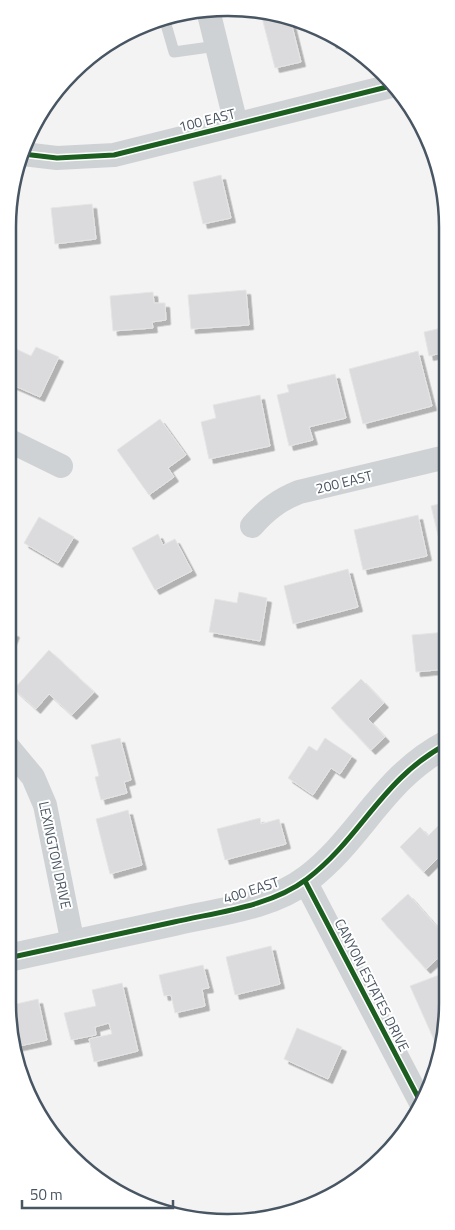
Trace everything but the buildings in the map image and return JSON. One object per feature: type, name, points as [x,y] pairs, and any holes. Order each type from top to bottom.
[{"type":"street","points":[[210,17],[236,124]]},
{"type":"street","name":"100 EAST","points":[[29,155],[57,158],[106,156],[385,87]]},
{"type":"street","points":[[16,444],[61,466]]},
{"type":"street","name":"200 EAST","points":[[252,526],[265,510],[280,500],[299,492],[439,459]]},
{"type":"street","name":"400 EAST","points":[[16,956],[254,904],[278,895],[305,881],[345,845],[371,810],[402,775],[439,750]]},
{"type":"street","name":"LEXINGTON DRIVE","points":[[16,757],[33,777],[45,805],[74,944]]},
{"type":"street","name":"CANYON ESTATES DRIVE","points":[[305,881],[417,1096]]},
{"type":"lane","points":[[166,25],[174,52],[217,46]]},
{"type":"cycle path","points":[[29,155],[57,158],[114,155],[385,87]]},
{"type":"cycle path","points":[[16,956],[243,907],[277,896],[307,879],[326,863],[405,774],[439,749]]},
{"type":"cycle path","points":[[305,881],[417,1096]]}]
